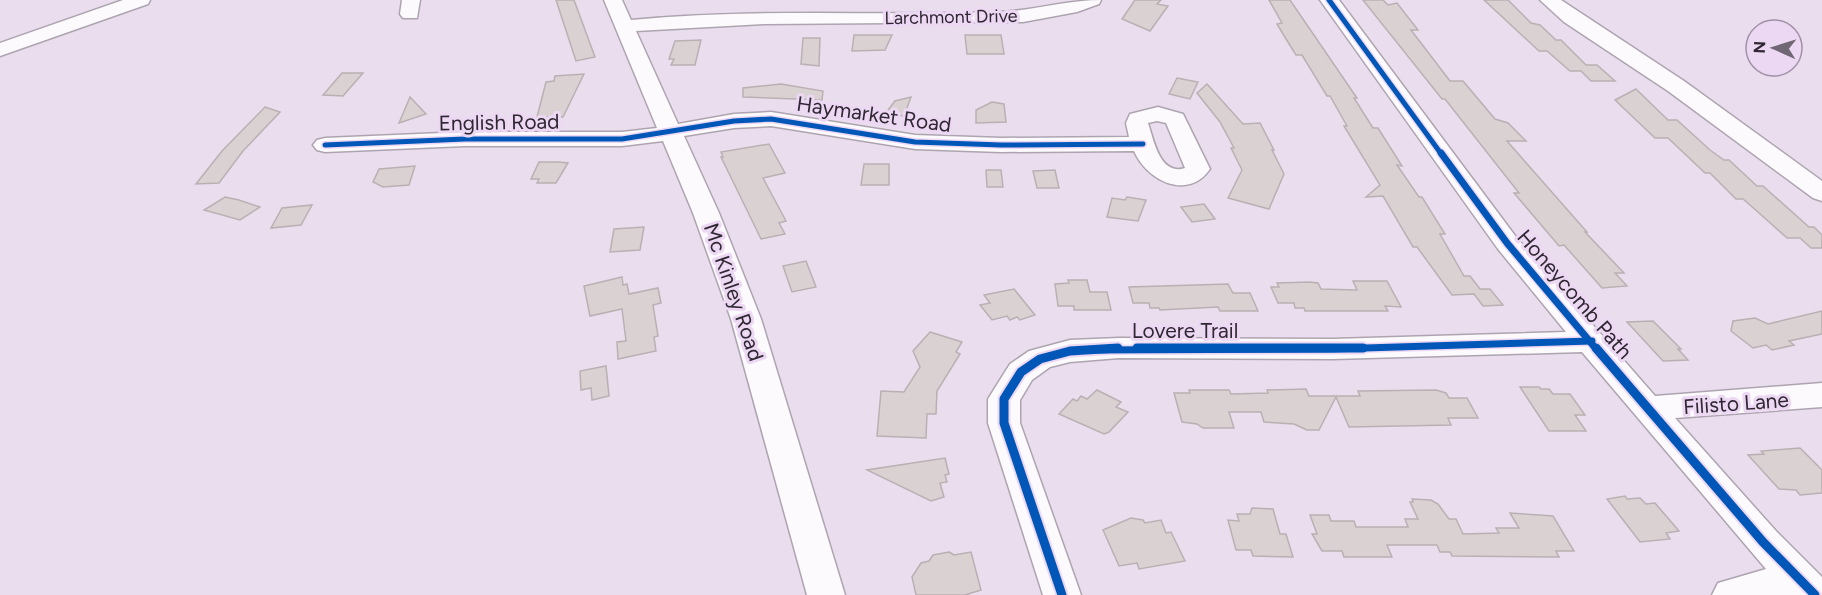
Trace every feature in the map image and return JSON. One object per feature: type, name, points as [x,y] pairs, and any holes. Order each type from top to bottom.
[{"type":"street","points":[[0,50],[141,0]]},
{"type":"street","name":"Mc Kinley Road","points":[[613,0],[673,133],[746,320],[826,595]]},
{"type":"street","name":"Larchmont Drive","points":[[625,26],[805,9],[1027,16],[1062,11],[1092,0]]},
{"type":"street","name":"Honeycomb Path","points":[[1329,0],[1419,119],[1507,243],[1734,508],[1807,586]]},
{"type":"street","points":[[1549,0],[1571,18],[1749,137],[1822,193]]},
{"type":"street","name":"Haymarket Road","points":[[673,133],[745,120],[771,119],[825,125],[923,142],[1143,144]]},
{"type":"street","name":"English Road","points":[[325,145],[465,139],[622,139],[673,133]]},
{"type":"street","name":"Lovere Trail","points":[[1062,595],[1004,423],[1004,399],[1021,372],[1040,359],[1070,351],[1119,348],[1333,350],[1592,341]]},
{"type":"street","name":"Filisto Lane","points":[[1650,408],[1782,400],[1822,395]]},
{"type":"street","points":[[1731,595],[1807,586]]},
{"type":"building","points":[[556,0],[574,0],[595,57],[576,61]]},
{"type":"building","points":[[1135,0],[1161,0],[1157,4],[1168,6],[1150,31],[1122,19]]},
{"type":"building","points":[[1269,0],[1290,0],[1357,98],[1354,98],[1373,128],[1378,128],[1402,166],[1397,165],[1419,197],[1422,197],[1445,234],[1440,234],[1464,276],[1470,276],[1480,289],[1490,289],[1503,305],[1483,306],[1474,294],[1452,295],[1417,247],[1413,247],[1383,196],[1366,197],[1380,185],[1344,126],[1347,126],[1330,96],[1327,96],[1302,55],[1296,55],[1277,24],[1282,23]]},
{"type":"building","points":[[1363,0],[1383,0],[1388,5],[1397,3],[1418,30],[1411,30],[1450,81],[1463,81],[1495,119],[1508,123],[1526,141],[1507,141],[1587,232],[1585,232],[1624,273],[1615,273],[1627,286],[1602,288],[1564,245],[1559,246],[1514,193],[1519,193],[1445,99],[1442,99]]},
{"type":"building","points":[[1484,0],[1508,0],[1531,23],[1540,25],[1556,40],[1561,40],[1586,65],[1597,65],[1615,81],[1591,81],[1581,71],[1570,71],[1547,51],[1539,51]]},
{"type":"building","points":[[854,35],[892,35],[885,50],[852,51]]},
{"type":"building","points":[[965,35],[1001,35],[1004,54],[967,54]]},
{"type":"building","points":[[803,38],[820,38],[819,66],[801,64]]},
{"type":"building","points":[[701,40],[695,65],[671,65],[674,59],[669,59],[675,41]]},
{"type":"building","points":[[342,73],[363,73],[343,96],[323,95]]},
{"type":"building","points":[[584,74],[563,117],[537,117],[546,82],[554,81],[555,76]]},
{"type":"building","points":[[1177,78],[1198,82],[1190,99],[1169,94]]},
{"type":"building","points":[[781,84],[823,91],[822,100],[743,97],[743,88]]},
{"type":"building","points":[[1207,84],[1243,124],[1260,123],[1274,150],[1272,150],[1284,174],[1269,209],[1228,198],[1242,170],[1231,148],[1234,148],[1220,122],[1197,93]]},
{"type":"building","points":[[1636,89],[1668,120],[1677,120],[1710,150],[1724,160],[1729,160],[1757,186],[1763,186],[1809,227],[1814,227],[1822,235],[1822,248],[1811,248],[1800,238],[1787,238],[1743,199],[1736,199],[1710,173],[1705,173],[1668,138],[1655,138],[1615,100]]},
{"type":"building","points":[[410,97],[426,114],[399,123]]},
{"type":"building","points":[[911,97],[904,116],[885,114],[895,101]]},
{"type":"building","points":[[992,102],[1004,104],[1006,122],[976,123],[976,110]]},
{"type":"building","points":[[265,107],[280,112],[243,151],[219,183],[196,184],[222,151]]},
{"type":"building","points":[[769,144],[785,173],[763,178],[786,221],[779,223],[785,234],[761,239],[721,157],[723,157],[721,152]]},
{"type":"building","points":[[539,162],[568,163],[556,183],[537,183],[539,179],[531,179]]},
{"type":"building","points":[[864,164],[889,164],[889,185],[861,185]]},
{"type":"building","points":[[415,166],[409,185],[383,187],[373,182],[379,169]]},
{"type":"building","points":[[986,170],[1001,170],[1003,187],[987,187]]},
{"type":"building","points":[[1055,170],[1059,188],[1037,188],[1033,171]]},
{"type":"building","points":[[225,197],[260,207],[240,220],[204,210]]},
{"type":"building","points":[[1127,197],[1146,200],[1138,221],[1107,217],[1112,198],[1125,200]]},
{"type":"building","points":[[1204,204],[1215,219],[1192,222],[1181,207]]},
{"type":"building","points":[[312,205],[301,225],[271,228],[282,208]]},
{"type":"building","points":[[644,227],[640,250],[610,252],[614,229]]},
{"type":"building","points":[[806,261],[816,287],[792,292],[783,266]]},
{"type":"building","points":[[622,277],[623,285],[627,284],[629,294],[658,288],[661,303],[653,305],[658,336],[654,337],[656,351],[618,359],[617,342],[626,341],[622,309],[590,316],[584,286]]},
{"type":"building","points":[[1068,280],[1087,280],[1090,292],[1107,292],[1111,310],[1074,310],[1074,306],[1058,306],[1055,284],[1069,283]]},
{"type":"building","points":[[1353,281],[1387,281],[1401,307],[1385,306],[1388,311],[1305,311],[1304,308],[1295,308],[1294,303],[1278,303],[1271,287],[1279,287],[1277,283],[1310,282],[1318,283],[1321,289],[1357,290]]},
{"type":"building","points":[[1228,284],[1233,293],[1250,293],[1258,311],[1220,311],[1218,307],[1160,310],[1150,308],[1149,303],[1133,303],[1129,287]]},
{"type":"building","points":[[1014,289],[1035,315],[1020,320],[1017,317],[1010,320],[1007,316],[992,320],[980,305],[990,303],[984,295]]},
{"type":"building","points":[[1822,311],[1822,334],[1789,341],[1794,345],[1772,350],[1766,345],[1753,348],[1731,331],[1733,321],[1755,318],[1768,324]]},
{"type":"building","points":[[1653,321],[1681,349],[1678,349],[1688,360],[1663,361],[1627,322]]},
{"type":"building","points":[[930,332],[962,342],[956,352],[960,354],[937,391],[936,414],[927,414],[926,438],[877,436],[881,391],[904,392],[920,367],[913,351]]},
{"type":"building","points":[[606,366],[609,396],[592,400],[591,388],[581,390],[580,371]]},
{"type":"building","points":[[1520,387],[1539,387],[1549,389],[1553,394],[1570,394],[1585,415],[1575,415],[1586,431],[1549,431]]},
{"type":"building","points":[[1306,389],[1309,396],[1360,396],[1358,391],[1436,390],[1446,393],[1449,398],[1467,398],[1478,418],[1448,418],[1451,425],[1349,427],[1336,397],[1319,430],[1307,430],[1294,424],[1264,422],[1261,412],[1229,412],[1234,428],[1203,428],[1197,424],[1182,422],[1174,393],[1190,393],[1189,390],[1229,390],[1231,394],[1268,393],[1267,390]]},
{"type":"building","points":[[1097,390],[1121,402],[1116,407],[1128,412],[1109,432],[1104,434],[1059,414],[1073,399],[1077,401],[1081,396],[1087,399]]},
{"type":"building","points":[[1800,448],[1822,470],[1822,493],[1800,495],[1796,490],[1779,489],[1748,455],[1764,454],[1761,451]]},
{"type":"building","points":[[945,458],[949,474],[945,475],[947,482],[940,483],[944,497],[931,501],[867,470]]},
{"type":"building","points":[[1625,496],[1627,499],[1640,498],[1646,504],[1655,503],[1679,531],[1666,533],[1670,539],[1640,542],[1607,499]]},
{"type":"building","points":[[1412,499],[1431,500],[1438,504],[1449,519],[1456,519],[1463,534],[1499,533],[1496,528],[1519,528],[1510,513],[1553,516],[1574,551],[1556,551],[1559,557],[1452,556],[1450,552],[1440,552],[1437,545],[1387,545],[1392,557],[1344,557],[1342,551],[1322,551],[1312,534],[1317,534],[1310,515],[1329,515],[1331,521],[1354,521],[1356,527],[1408,527],[1405,519],[1418,519],[1410,502],[1413,502]]},
{"type":"building","points":[[1252,508],[1273,509],[1280,534],[1286,534],[1293,557],[1253,556],[1251,550],[1236,550],[1228,520],[1239,521],[1237,514],[1250,514]]},
{"type":"building","points":[[1131,518],[1143,520],[1145,523],[1161,520],[1166,533],[1171,532],[1185,561],[1139,569],[1137,563],[1119,566],[1103,530]]},
{"type":"building","points":[[949,552],[954,555],[971,552],[981,590],[965,595],[916,595],[912,577],[921,563],[929,561],[933,555]]},
{"type":"cycle path","points":[[1329,0],[1507,243],[1696,466],[1763,542],[1815,595]]},
{"type":"cycle path","points":[[325,145],[465,139],[622,139],[752,119],[789,120],[879,137],[944,144],[1143,144]]},
{"type":"cycle path","points":[[1062,595],[1004,423],[1004,399],[1021,372],[1040,359],[1070,351],[1119,348],[1333,349],[1592,341]]}]
